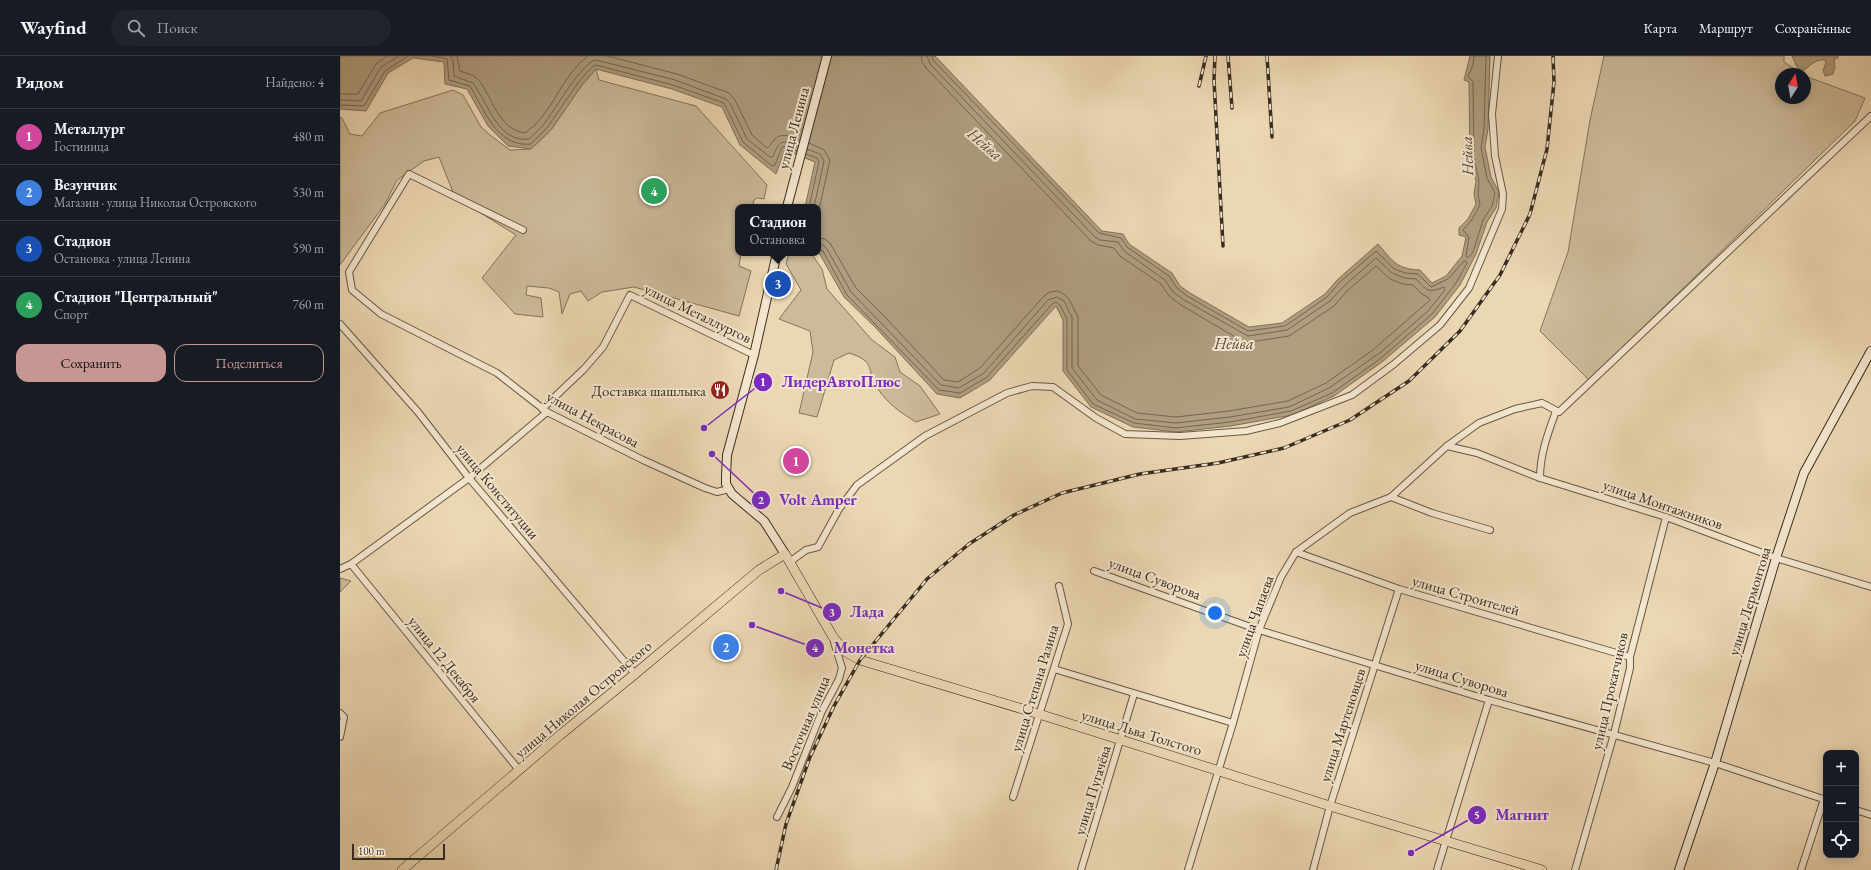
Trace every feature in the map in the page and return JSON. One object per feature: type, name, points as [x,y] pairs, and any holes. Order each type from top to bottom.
[{"type":"main road","name":"улица Льва Толстого","points":[[788,558],[833,637],[846,652],[860,660],[1039,714],[1330,806],[1542,870]]},
{"type":"main road","name":"улица Николая Островского","points":[[402,870],[560,735],[636,674],[759,570],[788,558]]},
{"type":"street","name":"улица Ленина","points":[[788,204],[827,56]]},
{"type":"street","points":[[776,256],[762,310],[754,356],[727,455],[726,484],[732,494],[764,521],[788,558],[806,550],[818,547],[839,509],[857,485],[925,436],[1007,393],[1032,386],[1053,387],[1096,418],[1125,434],[1180,436],[1246,431],[1280,423],[1352,395],[1394,364],[1440,325],[1469,288],[1502,209],[1503,194],[1495,156],[1492,114],[1498,56]]},
{"type":"street","points":[[1540,478],[1540,465],[1544,442],[1556,410],[1559,412],[1871,116]]},
{"type":"street","name":"улица Некрасова","points":[[523,230],[409,174],[349,272],[352,290],[381,314],[497,373],[545,411],[643,460],[705,488],[717,492],[729,489]]},
{"type":"street","name":"улица Металлургов","points":[[545,411],[603,347],[630,295],[754,356]]},
{"type":"street","name":"улица Конституции","points":[[340,324],[418,412],[469,478],[636,674]]},
{"type":"street","name":"улица Лермонтова","points":[[1679,870],[1715,763],[1776,558],[1804,473],[1871,351]]},
{"type":"street","name":"улица Чапаева","points":[[1188,870],[1233,723],[1259,630],[1280,577],[1296,552],[1350,513],[1391,497],[1448,446],[1479,423],[1515,409],[1542,403],[1556,410]]},
{"type":"street","points":[[340,569],[351,564],[469,478],[545,411]]},
{"type":"street","name":"улица Монтажников","points":[[1448,446],[1477,452],[1540,478],[1666,517],[1776,558],[1871,587]]},
{"type":"street","points":[[1391,497],[1432,513],[1490,530]]},
{"type":"street","name":"улица Прокатчиков","points":[[1576,870],[1614,734],[1630,668],[1630,657],[1666,517]]},
{"type":"street","name":"улица Строителей","points":[[1296,552],[1399,589],[1630,657]]},
{"type":"street","name":"улица 12 Декабря","points":[[351,564],[519,770]]},
{"type":"street","name":"улица Суворова","points":[[1094,570],[1259,630],[1489,700],[1715,763],[1823,798]]},
{"type":"street","name":"улица Степана Разина","points":[[1013,796],[1068,624],[1059,586]]},
{"type":"street","name":"улица Мартеновцев","points":[[1313,870],[1330,806],[1399,589]]},
{"type":"street","name":"Восточная улица","points":[[777,817],[792,787],[822,711],[839,679],[842,668],[833,637]]},
{"type":"street","points":[[1054,669],[1233,723]]},
{"type":"street","name":"улица Пугачёва","points":[[1081,870],[1134,694]]},
{"type":"street","points":[[1437,870],[1489,700]]},
{"type":"street","points":[[340,712],[344,717],[340,737]]},
{"type":"street","points":[[1801,870],[1823,805]]},
{"type":"street","points":[[1859,811],[1871,815]]},
{"type":"shaded area","points":[[1604,56],[1784,56],[1784,62],[1793,68],[1775,68],[1775,104],[1811,104],[1811,78],[1865,98],[1855,121],[1589,380],[1540,331],[1568,252],[1590,120]]},
{"type":"shaded area","points":[[596,69],[599,80],[696,106],[767,185],[764,199],[757,198],[754,200],[753,204],[735,204],[735,256],[741,256],[739,266],[751,271],[739,316],[634,287],[602,292],[588,301],[581,291],[570,294],[562,314],[559,292],[549,288],[527,286],[526,295],[541,298],[543,317],[515,314],[482,278],[516,235],[455,197],[439,157],[424,161],[397,180],[385,204],[340,265],[340,117],[342,118],[350,134],[362,136],[380,113],[453,90],[463,95],[481,127],[490,135],[510,150],[531,149],[551,130],[582,85]]},
{"type":"shaded area","points":[[788,256],[813,256],[822,269],[827,289],[872,340],[895,357],[900,372],[920,386],[940,414],[916,422],[905,415],[890,404],[878,389],[874,383],[870,368],[864,360],[849,353],[834,360],[817,417],[799,413],[813,352],[810,331],[779,319],[801,290],[786,264]]},
{"type":"shaded area","points":[[340,578],[351,581],[340,592]]},
{"type":"water","name":"Нейва","points":[[340,56],[935,56],[1102,231],[1123,234],[1129,244],[1172,273],[1180,286],[1249,327],[1282,323],[1325,294],[1337,280],[1378,244],[1400,266],[1420,270],[1432,283],[1446,276],[1462,256],[1466,237],[1459,235],[1459,228],[1468,219],[1476,204],[1474,194],[1476,181],[1470,161],[1469,82],[1464,80],[1470,56],[1490,56],[1488,129],[1485,147],[1491,177],[1499,192],[1496,208],[1487,222],[1476,254],[1460,285],[1435,317],[1382,362],[1334,396],[1292,415],[1231,426],[1176,432],[1133,427],[1091,407],[1063,371],[1063,320],[1056,306],[990,380],[960,398],[937,394],[874,326],[844,297],[821,256],[821,204],[806,204],[815,162],[785,150],[776,174],[740,145],[722,107],[672,89],[596,69],[582,85],[551,130],[531,149],[508,146],[488,126],[467,89],[445,84],[444,62],[413,58],[388,73],[366,111],[340,109]]},
{"type":"water","points":[[1792,56],[1838,56],[1838,58],[1834,59],[1835,67],[1833,74],[1825,76],[1823,70],[1826,63],[1825,60],[1815,62],[1806,68],[1797,67]]},
{"type":"railway","points":[[1199,86],[1206,56]]},
{"type":"railway","points":[[1215,56],[1214,80],[1223,246]]},
{"type":"railway","points":[[1228,56],[1232,108]]},
{"type":"railway","points":[[1267,56],[1272,137]]},
{"type":"railway","points":[[776,870],[786,824],[810,757],[834,706],[860,660],[927,579],[969,544],[1014,515],[1062,493],[1140,474],[1218,463],[1284,448],[1350,420],[1409,381],[1460,331],[1500,275],[1530,214],[1547,149],[1554,82],[1553,56]]},
{"type":"place","name":"Стадион \"Центральный\"","points":[[654,191]]},
{"type":"place","name":"Стадион","points":[[778,284]]},
{"type":"place","name":"Доставка шашлыка","points":[[720,390]]},
{"type":"place","name":"ЛидерАвтоПлюс","points":[[704,428]]},
{"type":"place","name":"Volt Amper","points":[[712,454]]},
{"type":"place","name":"Металлург","points":[[796,461]]},
{"type":"place","name":"Лада","points":[[781,591]]},
{"type":"place","name":"Монетка","points":[[752,625]]},
{"type":"place","name":"Везунчик","points":[[726,647]]},
{"type":"place","name":"Магнит","points":[[1411,853]]}]
